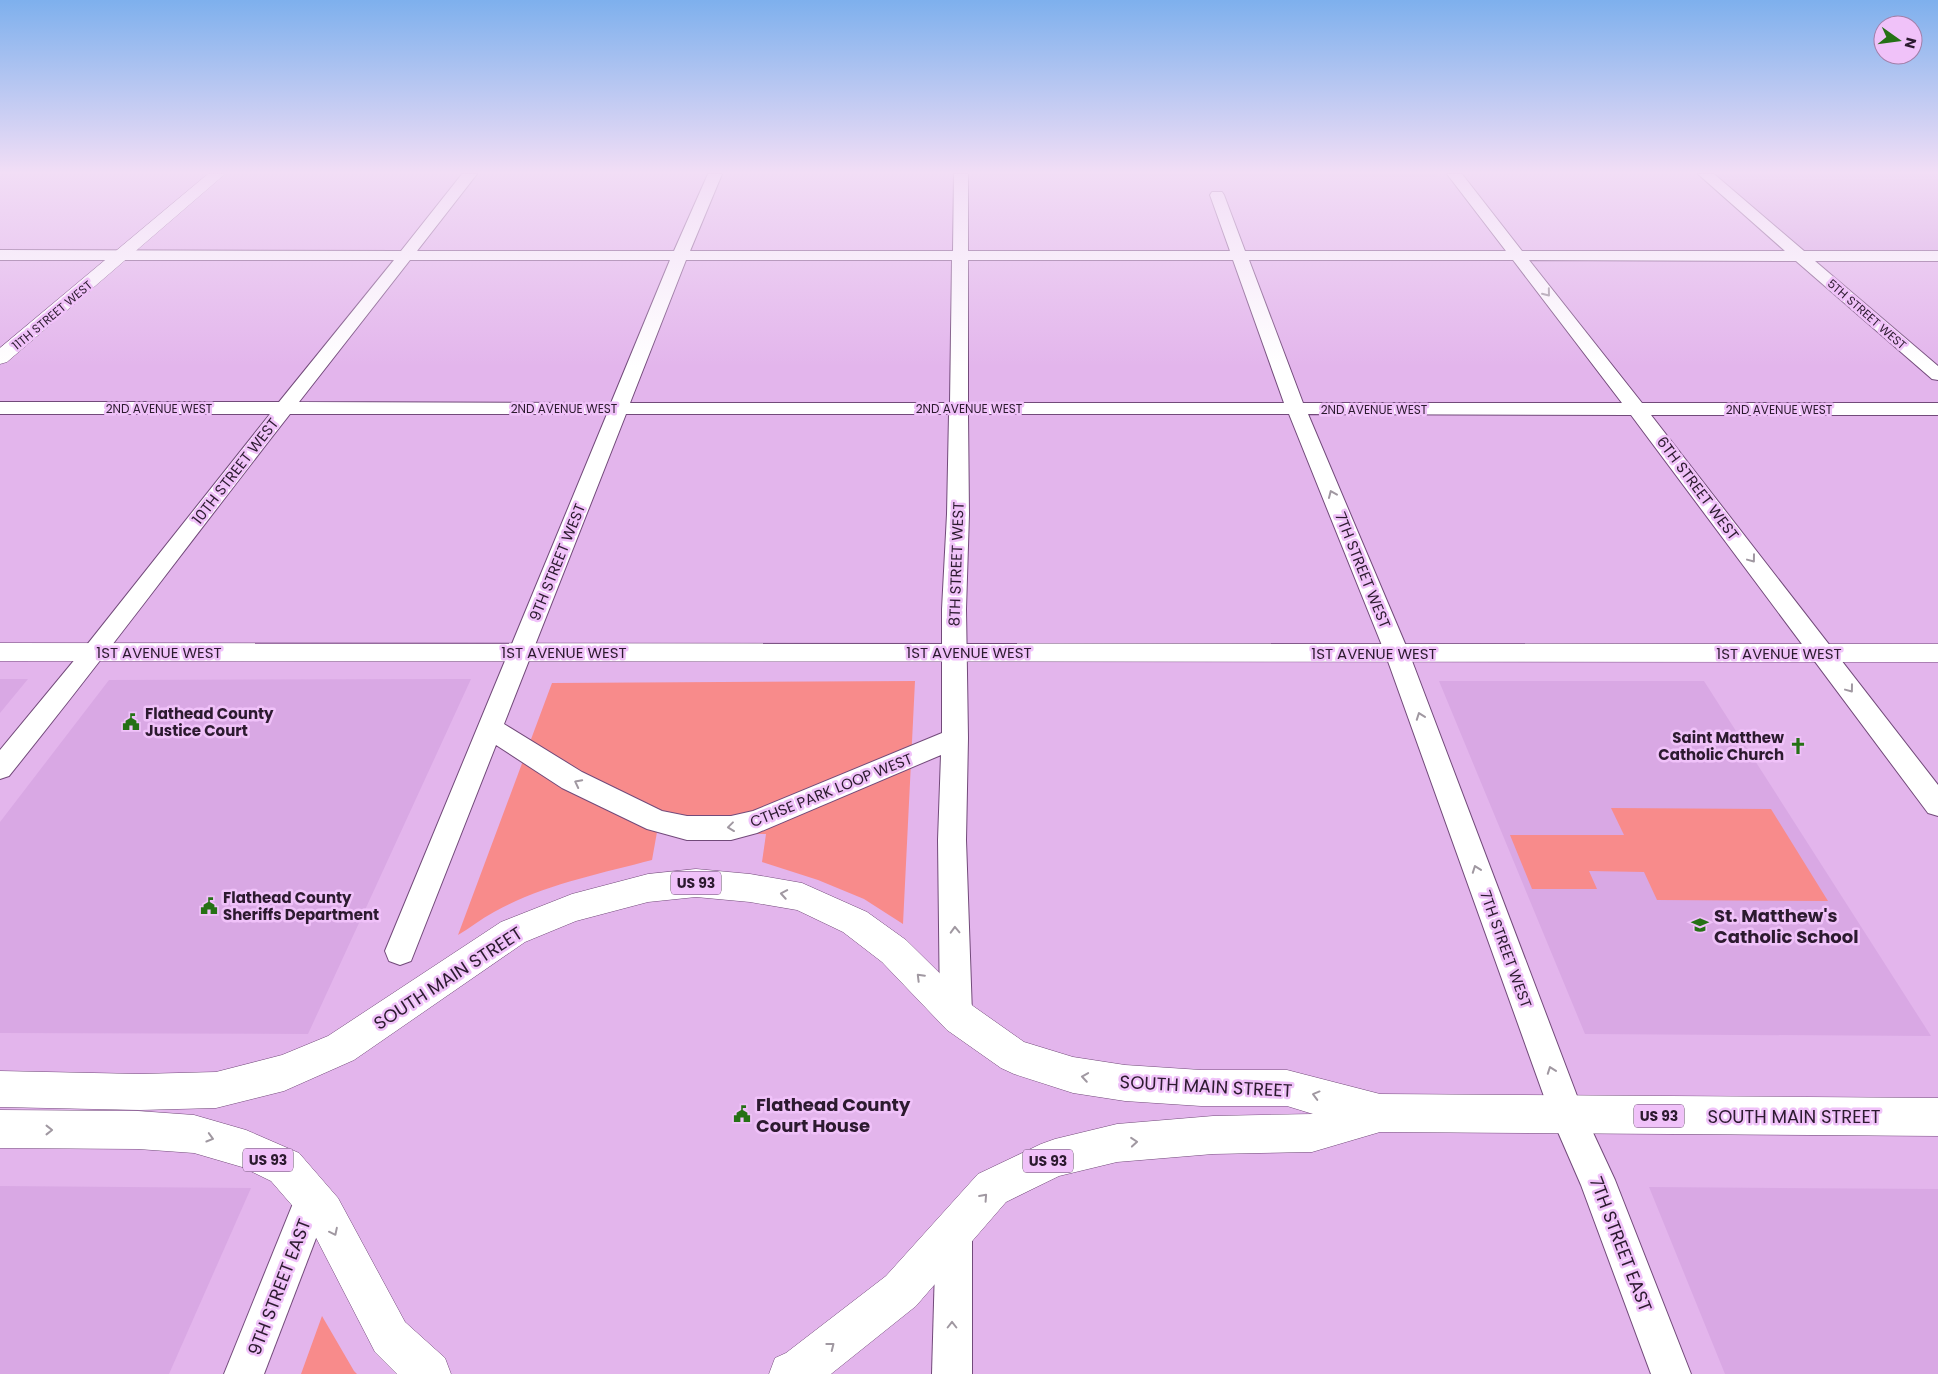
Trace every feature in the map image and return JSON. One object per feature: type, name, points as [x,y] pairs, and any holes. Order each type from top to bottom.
[{"type":"street","name":"11TH STREET WEST","points":[[0,358],[143,238]]},
{"type":"street","name":"10TH STREET WEST","points":[[0,769],[420,238]]},
{"type":"street","name":"9TH STREET WEST","points":[[400,951],[688,238]]},
{"type":"street","name":"8TH STREET WEST","points":[[956,1014],[952,840],[960,238]]},
{"type":"street","name":"7TH STREET WEST","points":[[1233,238],[1296,409],[1397,652],[1568,1116]]},
{"type":"street","name":"6TH STREET WEST","points":[[1503,238],[1638,409],[1938,805]]},
{"type":"street","name":"5TH STREET WEST","points":[[1779,238],[1938,375]]},
{"type":"street","points":[[0,255],[1938,256]]},
{"type":"street","name":"2ND AVENUE WEST","points":[[0,408],[1938,409]]},
{"type":"street","name":"1ST AVENUE WEST","points":[[0,652],[1938,653]]},
{"type":"street","name":"CTHSE PARK LOOP WEST","points":[[490,728],[572,780],[657,821],[687,828],[731,828],[757,822],[954,738]]},
{"type":"street","name":"SOUTH MAIN STREET","points":[[0,1089],[140,1092],[216,1090],[284,1073],[341,1048],[514,932],[572,908],[638,890],[696,883],[750,888],[802,898],[855,922],[894,951],[956,1014],[1014,1056],[1073,1075],[1125,1083],[1201,1088],[1287,1088],[1380,1113],[1568,1116],[1938,1117]]},
{"type":"street","name":"SOUTH MAIN STREET","points":[[791,1374],[802,1369],[900,1291],[992,1188],[1055,1158],[1117,1143],[1213,1135],[1312,1133],[1380,1113]]},
{"type":"street","name":"7TH STREET EAST","points":[[1568,1116],[1597,1180],[1671,1374]]},
{"type":"street","name":"US 93","points":[[0,1130],[138,1130],[194,1134],[246,1148],[285,1167],[324,1212],[390,1337],[430,1374]]},
{"type":"street","name":"9TH STREET EAST","points":[[244,1374],[313,1199]]},
{"type":"street","points":[[952,1374],[954,1230]]},
{"type":"shaded area","points":[[1788,238],[1938,238],[1938,252],[1804,252]]},
{"type":"shaded area","points":[[0,679],[28,679],[0,713]]},
{"type":"shaded area","points":[[471,679],[308,1034],[0,1033],[0,822],[109,680]]},
{"type":"shaded area","points":[[915,681],[903,924],[864,899],[818,880],[762,862],[766,834],[657,832],[652,860],[571,881],[531,894],[494,912],[458,935],[552,683]]},
{"type":"shaded area","name":"St. Matthew's Catholic School","points":[[1439,681],[1704,681],[1931,1036],[1585,1034]]},
{"type":"shaded area","points":[[1611,808],[1771,809],[1828,901],[1657,900],[1644,872],[1589,871],[1597,889],[1532,889],[1510,835],[1624,835]]},
{"type":"shaded area","points":[[0,1186],[251,1188],[169,1374],[0,1374]]},
{"type":"shaded area","points":[[1649,1187],[1938,1189],[1938,1374],[1725,1374]]},
{"type":"shaded area","points":[[322,1316],[354,1371],[357,1374],[301,1374]]},
{"type":"place","name":"Flathead County Justice Court","points":[[131,722]]},
{"type":"place","name":"Saint Matthew Catholic Church","points":[[1798,746]]},
{"type":"place","name":"Flathead County Sheriffs Department","points":[[209,906]]},
{"type":"place","name":"St. Matthew's Catholic School","points":[[1700,925]]},
{"type":"place","name":"Flathead County Court House","points":[[742,1114]]}]
